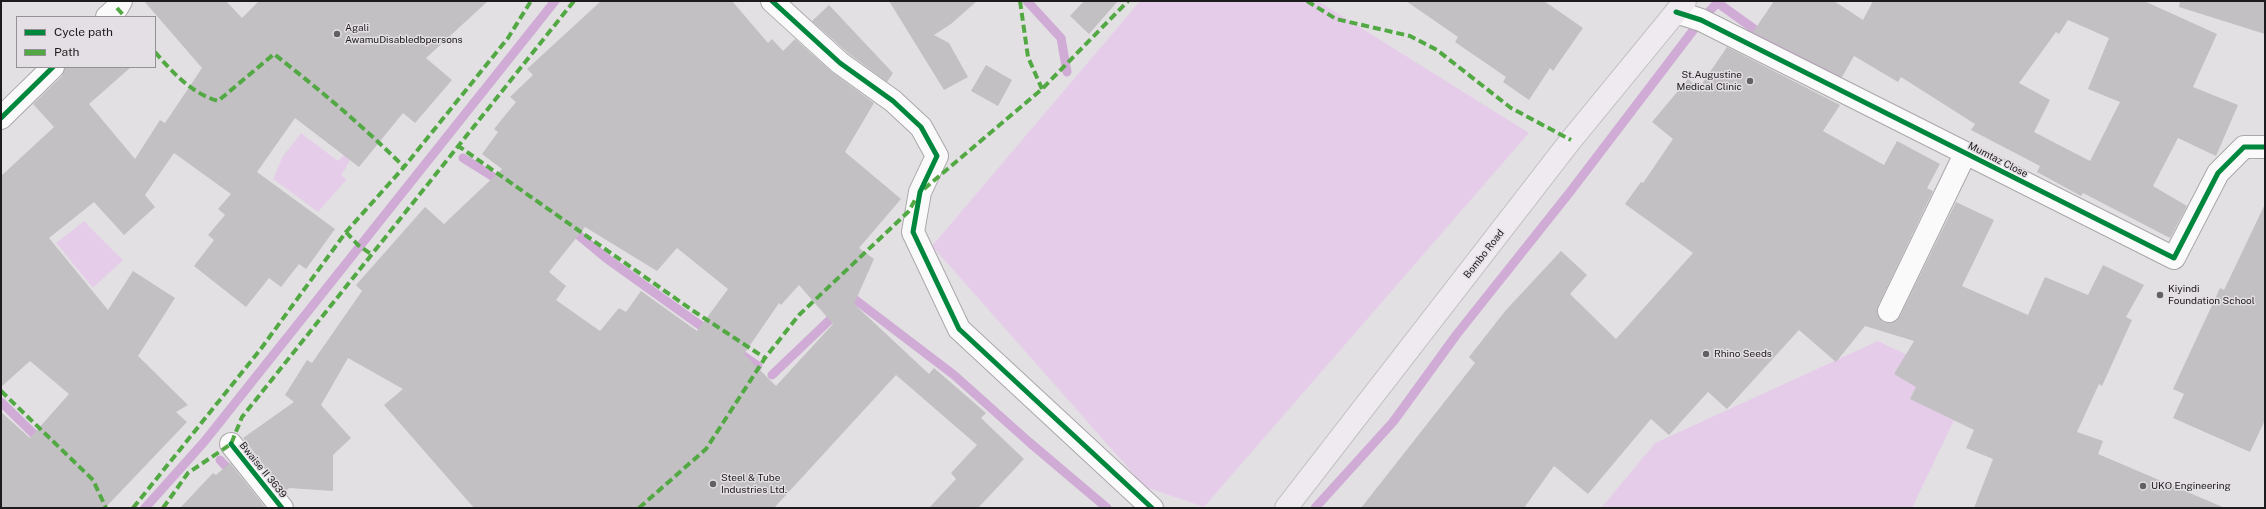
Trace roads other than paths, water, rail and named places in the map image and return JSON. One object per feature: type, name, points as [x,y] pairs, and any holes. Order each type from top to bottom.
[{"type":"main road","name":"Bombo Road","points":[[1286,508],[1571,140],[1680,6]]},
{"type":"street","points":[[108,16],[117,8],[121,1]]},
{"type":"street","points":[[772,1],[840,63],[893,101],[921,127],[937,156],[920,192],[913,232],[959,329],[1152,508]]},
{"type":"street","name":"Mumtaz Close","points":[[1680,6],[1701,20],[2174,258],[2218,173],[2244,147],[2265,147]]},
{"type":"street","points":[[1,118],[52,68]]},
{"type":"street","points":[[1889,310],[1965,154]]},
{"type":"street","name":"Bwaise II 3639","points":[[231,444],[282,508]]},
{"type":"waterway","points":[[145,508],[204,442],[555,1]]},
{"type":"waterway","points":[[1027,1],[1061,38],[1067,72]]},
{"type":"waterway","points":[[1719,1],[1718,3],[1772,42],[1837,76]]},
{"type":"waterway","points":[[1315,508],[1393,422],[1457,334],[1570,192],[1701,20],[1719,1]]},
{"type":"waterway","points":[[463,158],[503,183]]},
{"type":"waterway","points":[[570,228],[606,258],[711,333]]},
{"type":"waterway","points":[[847,303],[853,298],[954,375],[1029,442],[1107,508]]},
{"type":"waterway","points":[[772,375],[838,312]]},
{"type":"waterway","points":[[742,355],[758,366]]},
{"type":"waterway","points":[[1,402],[42,442]]},
{"type":"waterway","points":[[220,460],[233,474]]},
{"type":"place","name":"Agali AwamuDisabledbpersons","points":[[337,34]]},
{"type":"place","name":"St.Augustine Medical Clinic","points":[[1750,81]]},
{"type":"place","name":"Kiyindi Foundation School","points":[[2160,295]]},
{"type":"place","name":"Rhino Seeds","points":[[1706,354]]},
{"type":"place","name":"Steel & Tube Industries Ltd.","points":[[713,484]]},
{"type":"place","name":"UKO Engineering","points":[[2143,486]]}]
